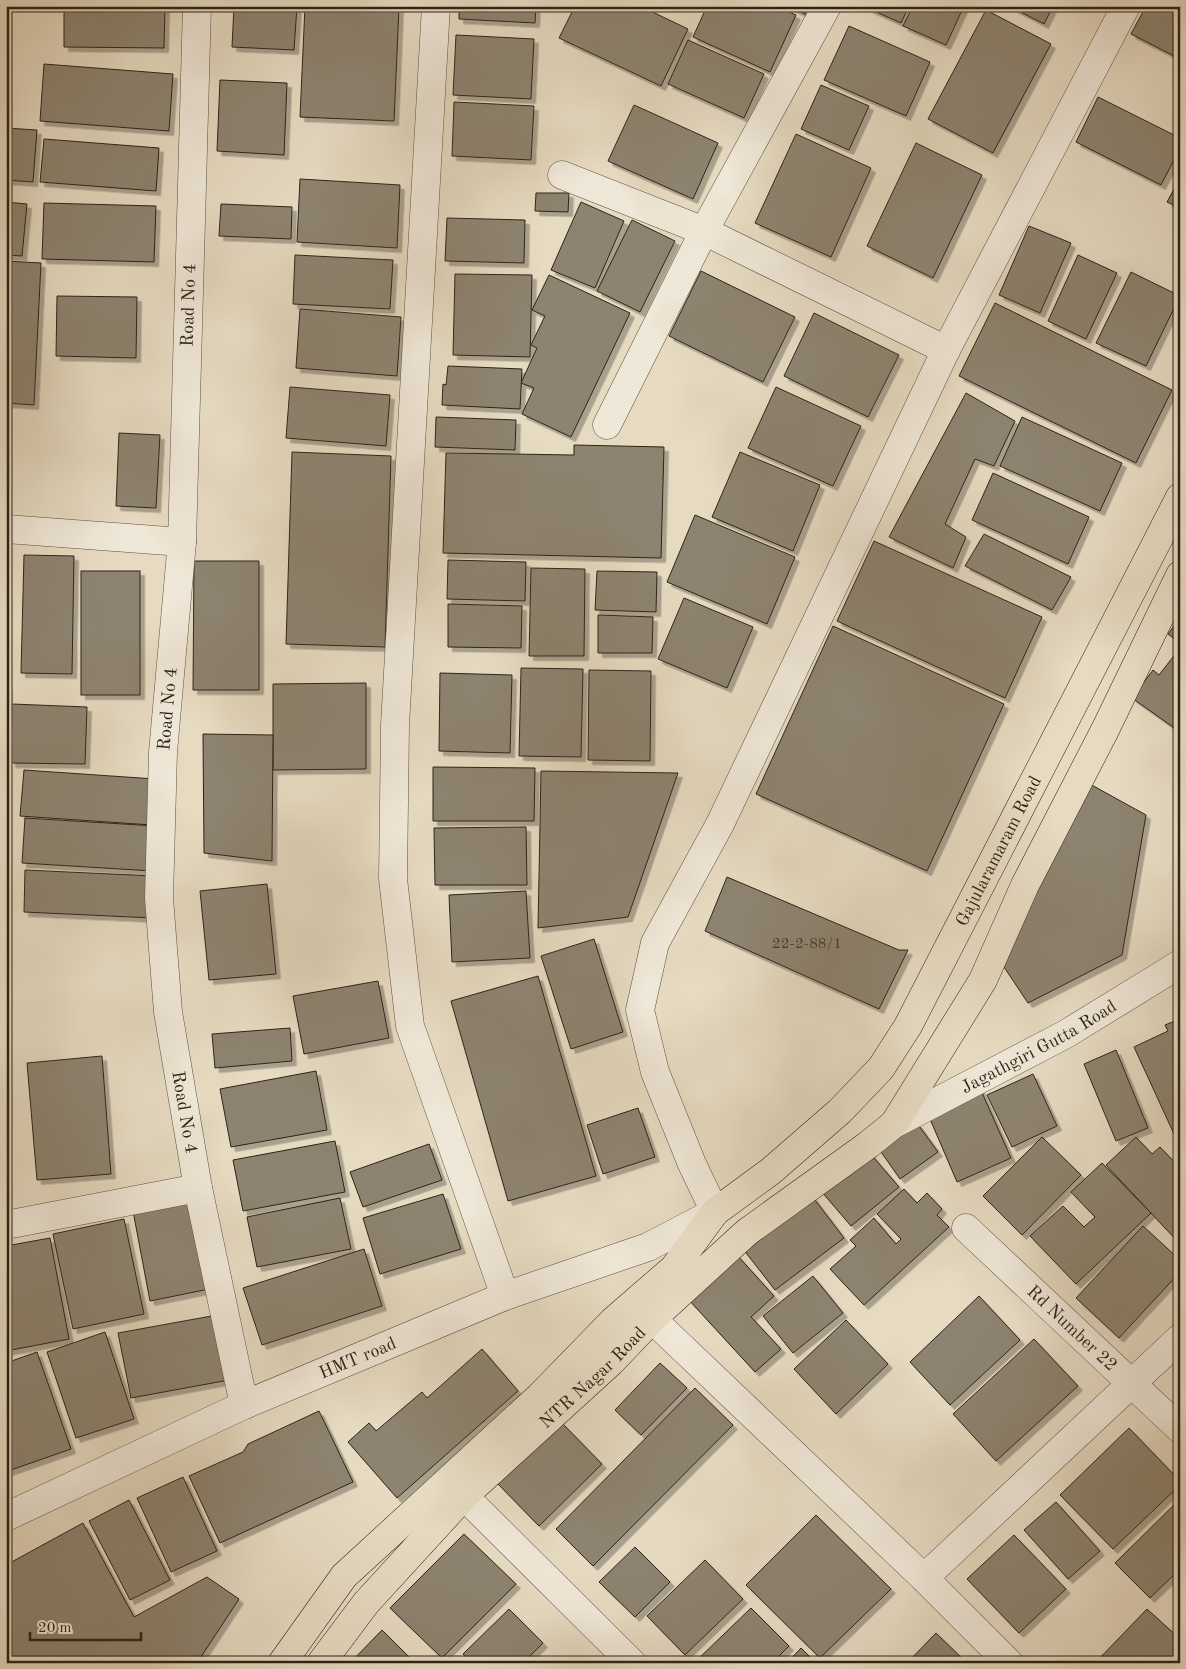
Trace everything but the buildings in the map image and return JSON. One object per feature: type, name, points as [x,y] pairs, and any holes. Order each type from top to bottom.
[{"type":"main road","name":"Gajularamaram Road","points":[[715,1212],[771,1171],[840,1111],[881,1068],[908,1026],[1180,497]]},
{"type":"main road","points":[[894,1124],[983,980],[1025,885],[1105,730],[1180,575]]},
{"type":"main road","name":"NTR Nagar Road","points":[[320,1663],[366,1603],[464,1496],[611,1362],[652,1318],[747,1232],[868,1146],[894,1124]]},
{"type":"main road","name":"NTR Nagar Road","points":[[282,1663],[344,1576],[539,1397],[613,1321],[674,1268],[715,1212]]},
{"type":"street","name":"Road No 4","points":[[196,6],[182,542],[163,752],[159,898],[168,1012],[198,1188],[244,1405]]},
{"type":"street","points":[[436,6],[395,724],[393,879],[410,1026],[505,1296]]},
{"type":"street","points":[[606,424],[704,231],[827,6]]},
{"type":"street","points":[[715,1212],[692,1164],[655,1072],[640,1010],[655,943],[720,824],[946,350],[1126,6]]},
{"type":"street","points":[[562,175],[704,231],[946,350]]},
{"type":"street","points":[[6,529],[182,542]]},
{"type":"street","name":"Jagathgiri Gutta Road","points":[[894,1124],[1066,1034],[1180,964]]},
{"type":"street","points":[[6,1225],[198,1188]]},
{"type":"street","name":"HMT road","points":[[6,1517],[244,1405],[505,1296],[648,1247],[715,1212]]},
{"type":"street","name":"Rd Number 22","points":[[966,1228],[1180,1429]]},
{"type":"street","points":[[652,1318],[924,1578],[1009,1663]]},
{"type":"street","points":[[924,1578],[1180,1338]]},
{"type":"street","points":[[464,1496],[632,1663]]}]
